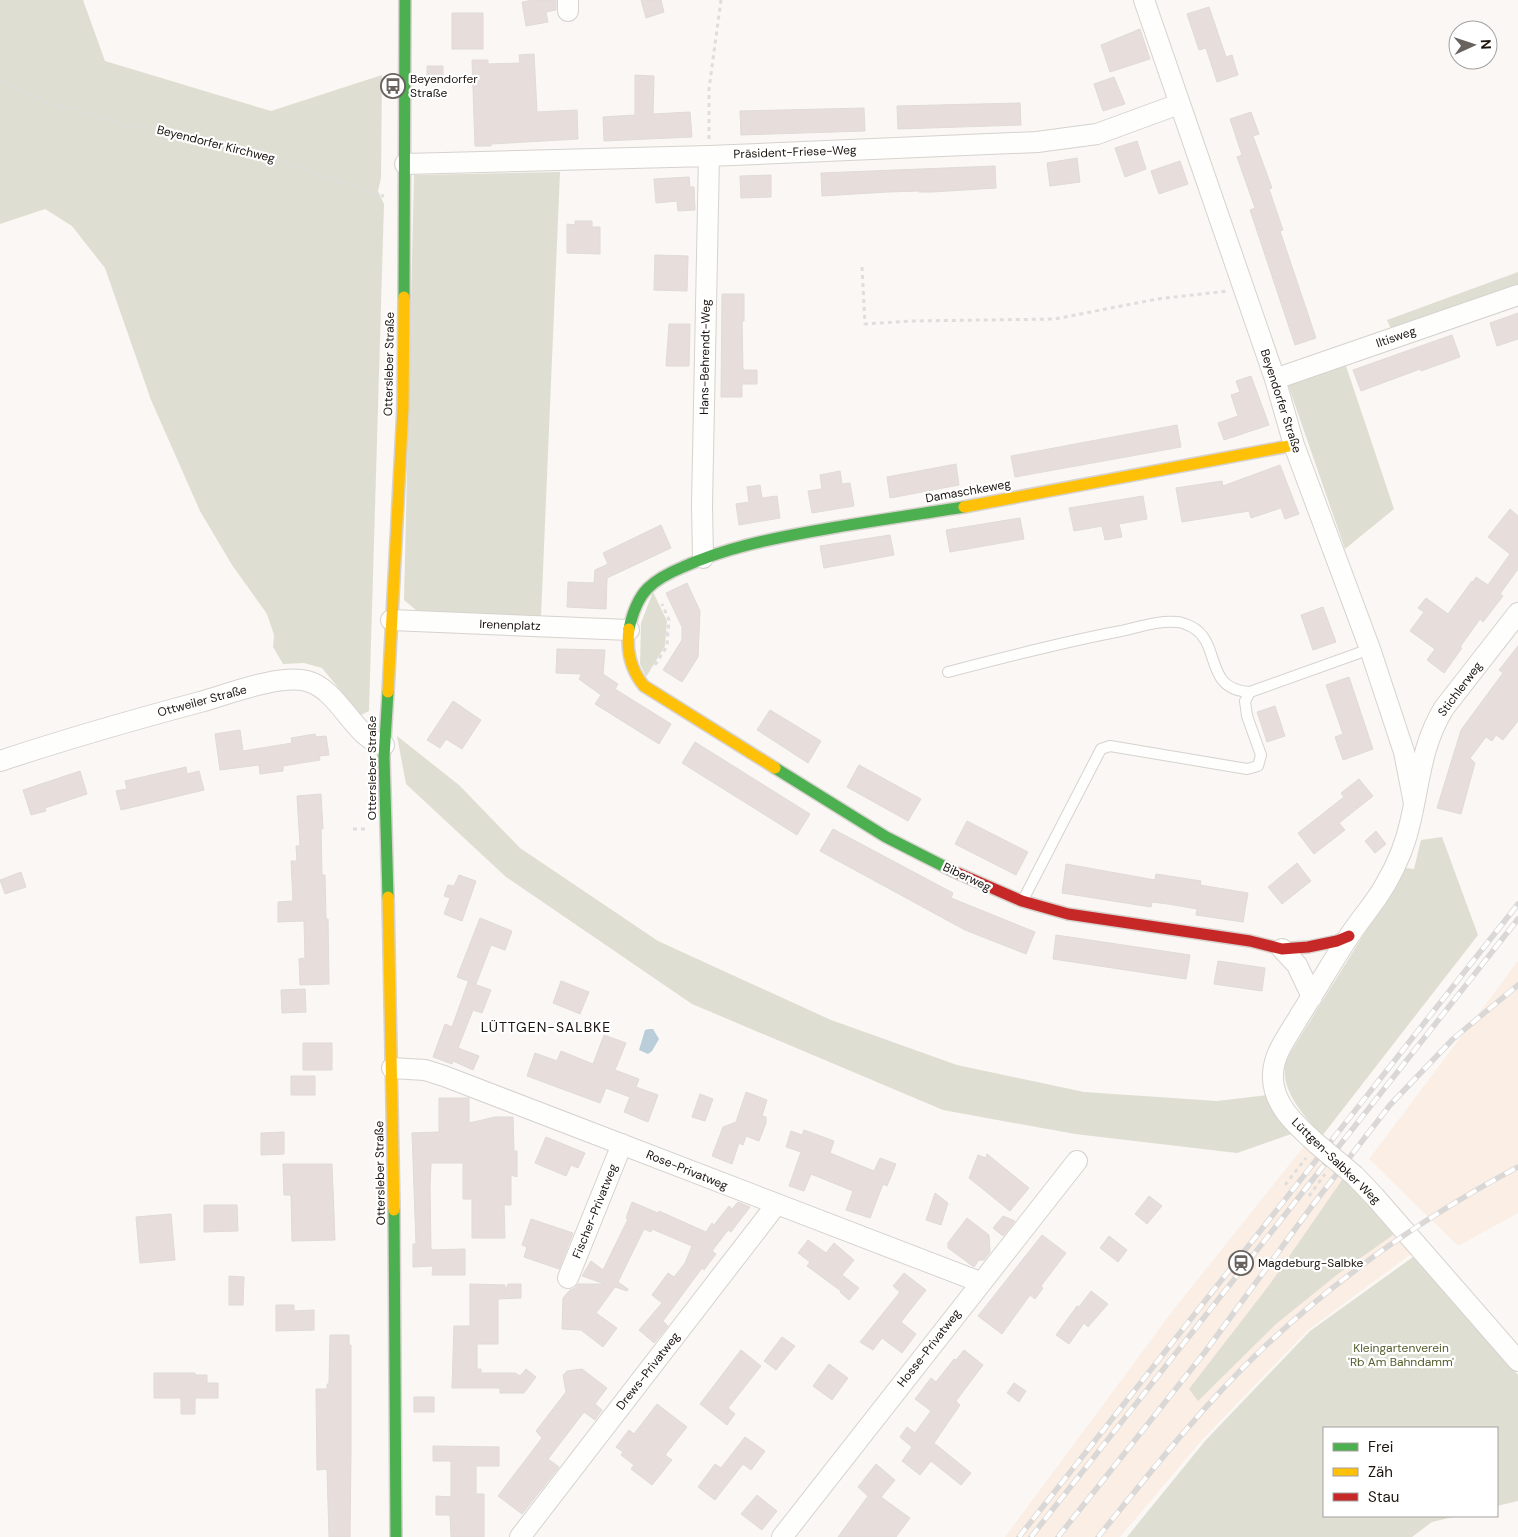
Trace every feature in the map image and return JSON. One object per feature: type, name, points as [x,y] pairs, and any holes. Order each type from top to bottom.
[{"type":"street","name":"Ottersleber Straße","points":[[396,1537],[392,1068],[384,745],[402,408],[405,164],[404,0]]},
{"type":"street","points":[[404,0],[394,29],[394,70],[405,110]]},
{"type":"street","points":[[405,75],[417,32],[417,0]]},
{"type":"street","name":"Beyendorfer Straße","points":[[1144,0],[1275,379],[1294,445],[1370,649],[1404,752],[1414,803]]},
{"type":"street","name":"Präsident-Friese-Weg","points":[[405,164],[709,156],[1052,141],[1097,134],[1179,104]]},
{"type":"street","name":"Hans-Behrendt-Weg","points":[[703,558],[702,495],[709,156]]},
{"type":"street","name":"Iltisweg","points":[[1275,379],[1518,295]]},
{"type":"street","name":"Damaschkeweg","points":[[652,584],[703,558],[774,538],[939,511],[1294,445]]},
{"type":"street","points":[[642,685],[634,676],[630,667],[629,630],[636,605],[644,591],[652,584]]},
{"type":"street","name":"Stichlerweg","points":[[1414,803],[1424,753],[1438,718],[1518,613]]},
{"type":"street","name":"Irenenplatz","points":[[391,620],[629,630]]},
{"type":"street","name":"Ottweiler Straße","points":[[0,761],[137,719],[274,682],[294,680],[304,680],[319,686],[331,696],[367,736],[376,744],[384,745]]},
{"type":"street","name":"Biberweg","points":[[642,685],[886,837],[938,864],[1022,901],[1068,914],[1250,941],[1282,949],[1308,947],[1337,941],[1349,936]]},
{"type":"street","name":"Lüttgen-Salbker Weg","points":[[1414,803],[1408,833],[1394,868],[1377,898],[1349,936],[1276,1058],[1273,1077],[1276,1095],[1286,1113],[1317,1144],[1355,1176],[1375,1197],[1518,1361]]},
{"type":"street","points":[[1282,949],[1297,965],[1312,997]]},
{"type":"street","name":"Rose-Privatweg","points":[[392,1068],[429,1071],[980,1282]]},
{"type":"street","name":"Fischer-Privatweg","points":[[568,1278],[622,1144]]},
{"type":"street","name":"Hosse-Privatweg","points":[[782,1537],[980,1282],[1077,1161]]},
{"type":"street","name":"Drews-Privatweg","points":[[520,1537],[776,1205]]},
{"type":"lane","points":[[948,672],[1085,638],[1156,624],[1178,622],[1191,626],[1199,632],[1220,678],[1229,688],[1240,692],[1250,692],[1370,649]]},
{"type":"lane","points":[[1022,901],[1101,749],[1110,746],[1247,769],[1258,766],[1261,755],[1246,716],[1246,701],[1250,692]]},
{"type":"path","points":[[709,156],[709,89],[721,0]]},
{"type":"path","name":"Beyendorfer Kirchweg","points":[[0,81],[48,103],[73,108],[126,127],[158,128],[279,160],[378,195],[404,196]]},
{"type":"path","points":[[862,267],[864,324],[911,321],[1054,319],[1157,299],[1243,290]]},
{"type":"path","points":[[642,685],[667,646],[669,620],[652,584]]},
{"type":"path","points":[[353,829],[359,829]]},
{"type":"path","points":[[1285,1185],[1317,1144]]},
{"type":"path","points":[[1309,1196],[1336,1160]]},
{"type":"shaded area","points":[[1518,961],[1518,1213],[1458,1246],[1369,1159]]},
{"type":"shaded area","points":[[1305,1145],[1342,1174],[1411,1254],[1307,1331],[1201,1441],[1120,1537],[1005,1537],[1174,1309]]},
{"type":"green space","points":[[0,0],[83,0],[105,61],[271,111],[382,75],[381,178],[378,191],[384,204],[369,711],[361,715],[322,668],[304,663],[283,664],[273,647],[274,635],[267,614],[232,565],[200,511],[151,400],[105,268],[72,226],[45,209],[0,224]]},
{"type":"green space","points":[[560,172],[541,617],[428,613],[416,610],[404,600],[414,175]]},
{"type":"green space","points":[[1518,272],[1518,287],[1392,331],[1387,320]]},
{"type":"green space","points":[[1344,360],[1394,509],[1345,549],[1286,379]]},
{"type":"green space","points":[[653,592],[667,621],[665,646],[646,677],[640,664],[641,623]]},
{"type":"green space","points":[[397,736],[459,785],[520,848],[658,941],[831,1020],[957,1065],[1084,1092],[1217,1101],[1268,1095],[1274,1113],[1294,1133],[1237,1153],[1075,1134],[943,1110],[692,1004],[506,877],[406,784]]},
{"type":"green space","points":[[1442,837],[1478,935],[1322,1136],[1290,1094],[1285,1075],[1286,1060],[1405,868],[1414,869],[1421,840]]},
{"type":"green space","points":[[1344,1177],[1370,1202],[1393,1235],[1338,1274],[1276,1324],[1198,1401],[1189,1389],[1270,1284]]},
{"type":"green space","name":"Kleingartenverein 'Rb Am Bahndamm'","points":[[1413,1257],[1518,1375],[1518,1501],[1498,1506],[1498,1427],[1323,1427],[1323,1517],[1453,1517],[1432,1522],[1412,1537],[1127,1537],[1205,1441],[1310,1331]]},
{"type":"water","points":[[653,1029],[659,1039],[648,1054],[639,1050],[645,1030]]},
{"type":"building","points":[[556,0],[556,10],[546,12],[548,22],[526,26],[522,2]]},
{"type":"building","points":[[641,0],[661,0],[664,12],[646,18]]},
{"type":"building","points":[[1209,7],[1226,57],[1232,55],[1238,75],[1217,82],[1206,48],[1199,50],[1187,14]]},
{"type":"building","points":[[452,13],[483,13],[483,49],[452,49]]},
{"type":"building","points":[[1140,29],[1150,59],[1110,72],[1101,45]]},
{"type":"building","points":[[534,54],[537,112],[577,110],[578,139],[475,146],[472,60],[488,60],[488,64],[520,63],[519,55]]},
{"type":"building","points":[[427,66],[443,66],[443,81],[427,81]]},
{"type":"building","points":[[635,75],[654,76],[653,114],[690,112],[692,137],[604,141],[603,117],[635,115]]},
{"type":"building","points":[[1114,77],[1125,104],[1103,111],[1094,84]]},
{"type":"building","points":[[1020,103],[1021,125],[898,129],[897,106]]},
{"type":"building","points":[[864,108],[865,131],[741,135],[740,111]]},
{"type":"building","points":[[1251,112],[1259,134],[1253,136],[1272,188],[1269,189],[1283,230],[1280,231],[1316,338],[1295,345],[1250,210],[1255,208],[1237,157],[1242,155],[1230,119]]},
{"type":"building","points":[[1137,141],[1146,169],[1125,177],[1115,148]]},
{"type":"building","points":[[1077,158],[1080,182],[1050,186],[1047,163]]},
{"type":"building","points":[[1180,161],[1188,184],[1159,194],[1151,171]]},
{"type":"building","points":[[995,166],[996,188],[822,196],[821,173]]},
{"type":"building","points":[[771,175],[771,197],[741,198],[740,176]]},
{"type":"building","points":[[689,177],[690,187],[694,187],[695,210],[678,211],[677,201],[656,203],[654,179]]},
{"type":"building","points":[[575,221],[592,221],[592,227],[600,227],[600,254],[567,253],[567,224],[575,225]]},
{"type":"building","points":[[655,255],[688,256],[687,291],[654,290]]},
{"type":"building","points":[[722,294],[744,294],[744,321],[742,321],[743,370],[757,370],[757,384],[742,384],[742,397],[721,397]]},
{"type":"building","points":[[1518,313],[1518,339],[1497,346],[1490,323]]},
{"type":"building","points":[[669,324],[690,324],[689,366],[666,366]]},
{"type":"building","points":[[1452,335],[1460,357],[1421,371],[1420,369],[1361,391],[1353,370]]},
{"type":"building","points":[[1251,376],[1269,425],[1224,440],[1218,423],[1238,416],[1231,395],[1240,392],[1236,381]]},
{"type":"building","points":[[1177,425],[1181,447],[1015,477],[1011,456]]},
{"type":"building","points":[[956,464],[959,485],[890,498],[887,477]]},
{"type":"building","points":[[1280,465],[1299,514],[1285,519],[1281,508],[1251,518],[1249,511],[1182,522],[1176,488],[1222,481],[1223,486]]},
{"type":"building","points":[[840,471],[842,484],[850,483],[854,506],[812,513],[808,491],[822,489],[820,475]]},
{"type":"building","points":[[760,485],[762,498],[777,496],[780,518],[739,525],[736,504],[749,502],[747,487]]},
{"type":"building","points":[[1143,496],[1147,519],[1119,524],[1122,537],[1105,540],[1102,526],[1074,531],[1069,508]]},
{"type":"building","points":[[1510,509],[1518,516],[1518,569],[1500,594],[1503,596],[1483,622],[1480,619],[1444,673],[1427,660],[1435,649],[1410,631],[1424,612],[1418,608],[1426,598],[1448,614],[1476,577],[1488,585],[1510,554],[1488,537]]},
{"type":"building","points":[[1020,518],[1024,539],[950,552],[946,530]]},
{"type":"building","points":[[661,525],[671,548],[607,578],[606,609],[567,607],[568,582],[594,583],[595,570],[608,564],[603,553]]},
{"type":"building","points":[[890,535],[894,555],[824,568],[820,546]]},
{"type":"building","points":[[687,583],[700,611],[698,657],[682,682],[663,670],[682,640],[682,627],[666,593]]},
{"type":"building","points":[[1323,607],[1336,642],[1313,650],[1301,615]]},
{"type":"building","points":[[1518,646],[1518,721],[1503,740],[1496,735],[1492,741],[1486,737],[1470,758],[1475,763],[1461,814],[1437,808],[1461,730],[1503,673],[1499,670]]},
{"type":"building","points":[[557,649],[605,650],[603,674],[618,684],[615,689],[671,724],[659,744],[595,704],[601,695],[579,679],[582,674],[556,673]]},
{"type":"building","points":[[1349,677],[1373,749],[1343,760],[1335,737],[1343,734],[1326,685]]},
{"type":"building","points":[[453,701],[481,720],[462,749],[446,739],[440,748],[427,740]]},
{"type":"building","points":[[1275,706],[1285,736],[1267,742],[1257,712]]},
{"type":"building","points":[[770,710],[821,741],[808,763],[757,730]]},
{"type":"building","points":[[240,730],[243,751],[292,743],[291,738],[315,734],[316,737],[326,736],[329,755],[319,756],[320,760],[283,766],[283,771],[260,774],[259,765],[220,770],[215,734]]},
{"type":"building","points":[[695,742],[810,814],[797,835],[682,763]]},
{"type":"building","points":[[859,765],[921,799],[908,821],[847,787]]},
{"type":"building","points":[[186,767],[187,774],[199,771],[204,790],[121,810],[116,791],[127,789],[125,781]]},
{"type":"building","points":[[80,771],[87,794],[45,808],[46,811],[31,815],[23,790]]},
{"type":"building","points":[[1359,779],[1373,796],[1339,823],[1345,830],[1314,854],[1298,833],[1344,797],[1341,793]]},
{"type":"building","points":[[321,794],[323,829],[321,829],[322,875],[325,875],[326,919],[328,919],[329,984],[300,985],[299,959],[305,958],[304,921],[278,922],[278,902],[293,901],[291,861],[297,861],[296,846],[300,846],[297,796]]},
{"type":"building","points":[[967,821],[1028,852],[1016,875],[955,844]]},
{"type":"building","points":[[833,829],[953,893],[951,898],[1035,932],[1026,954],[965,930],[820,851]]},
{"type":"building","points":[[1376,831],[1386,844],[1375,853],[1365,841]]},
{"type":"building","points":[[1297,863],[1311,881],[1282,904],[1268,887]]},
{"type":"building","points":[[1066,864],[1155,880],[1156,874],[1201,881],[1200,885],[1248,893],[1243,922],[1196,915],[1197,909],[1168,904],[1152,902],[1151,907],[1062,893]]},
{"type":"building","points":[[21,872],[26,887],[5,894],[0,880]]},
{"type":"building","points":[[459,875],[476,881],[462,921],[444,914],[450,898],[444,896],[448,885],[454,886]]},
{"type":"building","points":[[480,918],[512,931],[505,950],[491,945],[476,984],[457,977]]},
{"type":"building","points":[[1056,935],[1190,955],[1186,979],[1053,959]]},
{"type":"building","points":[[1218,961],[1265,968],[1262,991],[1214,984]]},
{"type":"building","points":[[561,981],[589,992],[580,1014],[553,1003]]},
{"type":"building","points":[[468,982],[491,990],[482,1013],[473,1010],[458,1048],[479,1056],[473,1070],[453,1061],[452,1064],[433,1057],[445,1024],[452,1027]]},
{"type":"building","points":[[305,989],[306,1012],[282,1013],[281,990]]},
{"type":"building","points":[[604,1035],[626,1043],[615,1070],[639,1079],[636,1087],[658,1095],[648,1122],[624,1112],[630,1097],[606,1088],[600,1103],[527,1076],[535,1053],[557,1061],[561,1051],[593,1064]]},
{"type":"building","points":[[303,1043],[332,1043],[332,1070],[303,1070]]},
{"type":"building","points":[[291,1076],[315,1076],[315,1095],[291,1095]]},
{"type":"building","points":[[746,1092],[767,1100],[762,1116],[766,1117],[766,1123],[759,1141],[746,1136],[743,1145],[739,1143],[732,1164],[712,1156],[723,1127],[736,1122]]},
{"type":"building","points":[[700,1094],[713,1099],[705,1121],[692,1117]]},
{"type":"building","points":[[439,1098],[469,1098],[469,1123],[495,1117],[513,1117],[514,1151],[517,1151],[517,1177],[511,1175],[511,1205],[504,1205],[505,1238],[472,1238],[472,1199],[463,1199],[463,1163],[431,1163],[431,1250],[465,1249],[465,1275],[432,1275],[433,1266],[413,1267],[413,1244],[416,1244],[412,1133],[439,1132]]},
{"type":"building","points":[[804,1130],[834,1141],[830,1153],[874,1171],[880,1158],[896,1164],[887,1186],[883,1184],[870,1218],[846,1210],[853,1191],[811,1174],[804,1191],[789,1186],[801,1152],[786,1147],[791,1131],[802,1135]]},
{"type":"building","points":[[284,1132],[284,1154],[261,1155],[261,1133]]},
{"type":"building","points":[[546,1137],[585,1153],[578,1168],[571,1165],[566,1176],[535,1163]]},
{"type":"building","points":[[987,1154],[1029,1188],[1010,1211],[969,1178],[978,1155],[986,1158]]},
{"type":"building","points":[[283,1164],[332,1164],[335,1240],[292,1241],[291,1195],[284,1195]]},
{"type":"building","points":[[935,1193],[948,1203],[941,1225],[926,1220]]},
{"type":"building","points":[[1149,1196],[1162,1206],[1147,1224],[1135,1214]]},
{"type":"building","points":[[632,1202],[658,1213],[659,1211],[706,1232],[729,1206],[732,1209],[738,1202],[750,1207],[731,1232],[728,1230],[712,1251],[716,1254],[704,1270],[702,1268],[663,1321],[668,1326],[654,1343],[639,1330],[662,1303],[652,1295],[668,1273],[674,1277],[685,1263],[692,1246],[652,1229],[651,1232],[644,1229],[618,1282],[628,1289],[627,1291],[615,1287],[596,1313],[617,1328],[603,1347],[581,1330],[562,1329],[563,1298],[578,1284],[605,1284],[582,1276],[591,1261],[603,1270],[628,1219],[626,1218]]},
{"type":"building","points":[[204,1205],[237,1205],[238,1231],[204,1232]]},
{"type":"building","points":[[171,1214],[175,1260],[140,1263],[136,1217]]},
{"type":"building","points":[[1003,1216],[1015,1221],[1003,1236],[993,1228]]},
{"type":"building","points":[[967,1218],[989,1235],[990,1252],[984,1260],[979,1260],[974,1267],[948,1248],[948,1243]]},
{"type":"building","points":[[531,1219],[573,1233],[559,1269],[524,1257],[527,1247],[522,1245]]},
{"type":"building","points":[[1042,1235],[1066,1253],[1041,1286],[1043,1288],[1035,1299],[1030,1295],[1002,1334],[978,1316]]},
{"type":"building","points":[[1109,1236],[1127,1250],[1118,1262],[1100,1248]]},
{"type":"building","points":[[808,1240],[826,1253],[834,1243],[854,1260],[842,1275],[859,1288],[849,1300],[841,1291],[807,1266],[810,1262],[798,1253]]},
{"type":"building","points":[[904,1273],[926,1290],[901,1322],[916,1334],[902,1353],[882,1338],[873,1350],[860,1342],[900,1292],[893,1286]]},
{"type":"building","points":[[229,1276],[244,1277],[243,1305],[229,1305]]},
{"type":"building","points":[[470,1284],[505,1285],[505,1292],[508,1284],[521,1284],[521,1298],[498,1299],[498,1344],[477,1344],[477,1369],[481,1369],[481,1373],[515,1373],[520,1376],[526,1369],[536,1377],[524,1393],[500,1393],[500,1388],[452,1388],[454,1326],[470,1326]]},
{"type":"building","points":[[1091,1291],[1108,1304],[1088,1327],[1084,1323],[1069,1344],[1056,1335],[1077,1306],[1079,1307]]},
{"type":"building","points":[[276,1305],[294,1305],[294,1311],[314,1310],[314,1330],[276,1331]]},
{"type":"building","points":[[330,1335],[349,1335],[349,1345],[351,1345],[350,1537],[329,1537],[327,1469],[317,1470],[316,1389],[327,1389],[327,1384],[329,1384]]},
{"type":"building","points":[[782,1337],[795,1346],[776,1370],[764,1361]]},
{"type":"building","points":[[741,1350],[761,1366],[728,1408],[735,1414],[727,1425],[700,1404]]},
{"type":"building","points":[[964,1350],[983,1365],[956,1401],[960,1405],[934,1443],[971,1473],[961,1485],[931,1461],[920,1475],[902,1461],[912,1447],[900,1437],[907,1427],[915,1433],[931,1411],[915,1399],[931,1378],[936,1382],[954,1359],[956,1360]]},
{"type":"building","points":[[829,1364],[848,1378],[832,1400],[813,1386]]},
{"type":"building","points":[[582,1369],[607,1388],[595,1404],[602,1410],[595,1420],[584,1412],[548,1459],[559,1467],[522,1514],[498,1496],[542,1438],[536,1431],[566,1392],[563,1375],[567,1371]]},
{"type":"building","points":[[154,1373],[195,1373],[195,1375],[207,1375],[207,1383],[218,1383],[218,1398],[195,1398],[195,1414],[181,1414],[181,1398],[154,1398]]},
{"type":"building","points":[[1014,1383],[1026,1391],[1019,1402],[1007,1393]]},
{"type":"building","points":[[414,1397],[434,1397],[434,1412],[414,1412]]},
{"type":"building","points":[[657,1404],[687,1427],[665,1455],[672,1460],[652,1485],[631,1469],[634,1465],[621,1455],[623,1452],[616,1447],[629,1430],[634,1434]]},
{"type":"building","points":[[745,1437],[765,1451],[751,1470],[743,1464],[715,1500],[698,1487],[715,1464],[721,1468]]},
{"type":"building","points":[[433,1446],[499,1447],[499,1466],[476,1466],[476,1494],[484,1494],[484,1537],[451,1537],[450,1515],[436,1515],[436,1496],[451,1497],[451,1461],[433,1461]]},
{"type":"building","points":[[876,1464],[895,1480],[881,1497],[910,1518],[896,1537],[838,1537],[868,1496],[858,1487]]},
{"type":"building","points":[[757,1495],[777,1511],[762,1530],[741,1514]]},
{"type":"railway","points":[[1019,1537],[1518,904]]},
{"type":"railway","points":[[1031,1537],[1518,919]]},
{"type":"railway","points":[[1058,1537],[1205,1352],[1312,1206],[1390,1105],[1453,1039],[1518,985]]},
{"type":"railway","points":[[1098,1537],[1155,1466],[1215,1397],[1257,1354],[1317,1300],[1414,1229],[1518,1167]]},
{"type":"traffic: fast","points":[[404,297],[405,0]]},
{"type":"traffic: fast","points":[[629,629],[636,607],[648,588],[669,573],[699,560],[731,549],[781,537],[964,507]]},
{"type":"traffic: fast","points":[[388,692],[384,757],[388,897]]},
{"type":"traffic: fast","points":[[775,768],[886,837],[953,871]]},
{"type":"traffic: fast","points":[[394,1210],[396,1537]]},
{"type":"traffic: slow","points":[[388,692],[403,408],[404,297]]},
{"type":"traffic: slow","points":[[964,507],[1294,445]]},
{"type":"traffic: slow","points":[[629,629],[628,645],[630,659],[635,673],[644,686],[775,768]]},
{"type":"traffic: slow","points":[[388,897],[394,1210]]},
{"type":"traffic: jam","points":[[953,871],[1022,901],[1068,914],[1250,941],[1282,949],[1308,947],[1337,941],[1349,936]]},
{"type":"place","name":"Beyendorfer Straße","points":[[393,86]]},
{"type":"place","name":"Magdeburg-Salbke","points":[[1241,1263]]},
{"type":"district","name":"LÜTTGEN-SALBKE","points":[[546,1027]]}]
